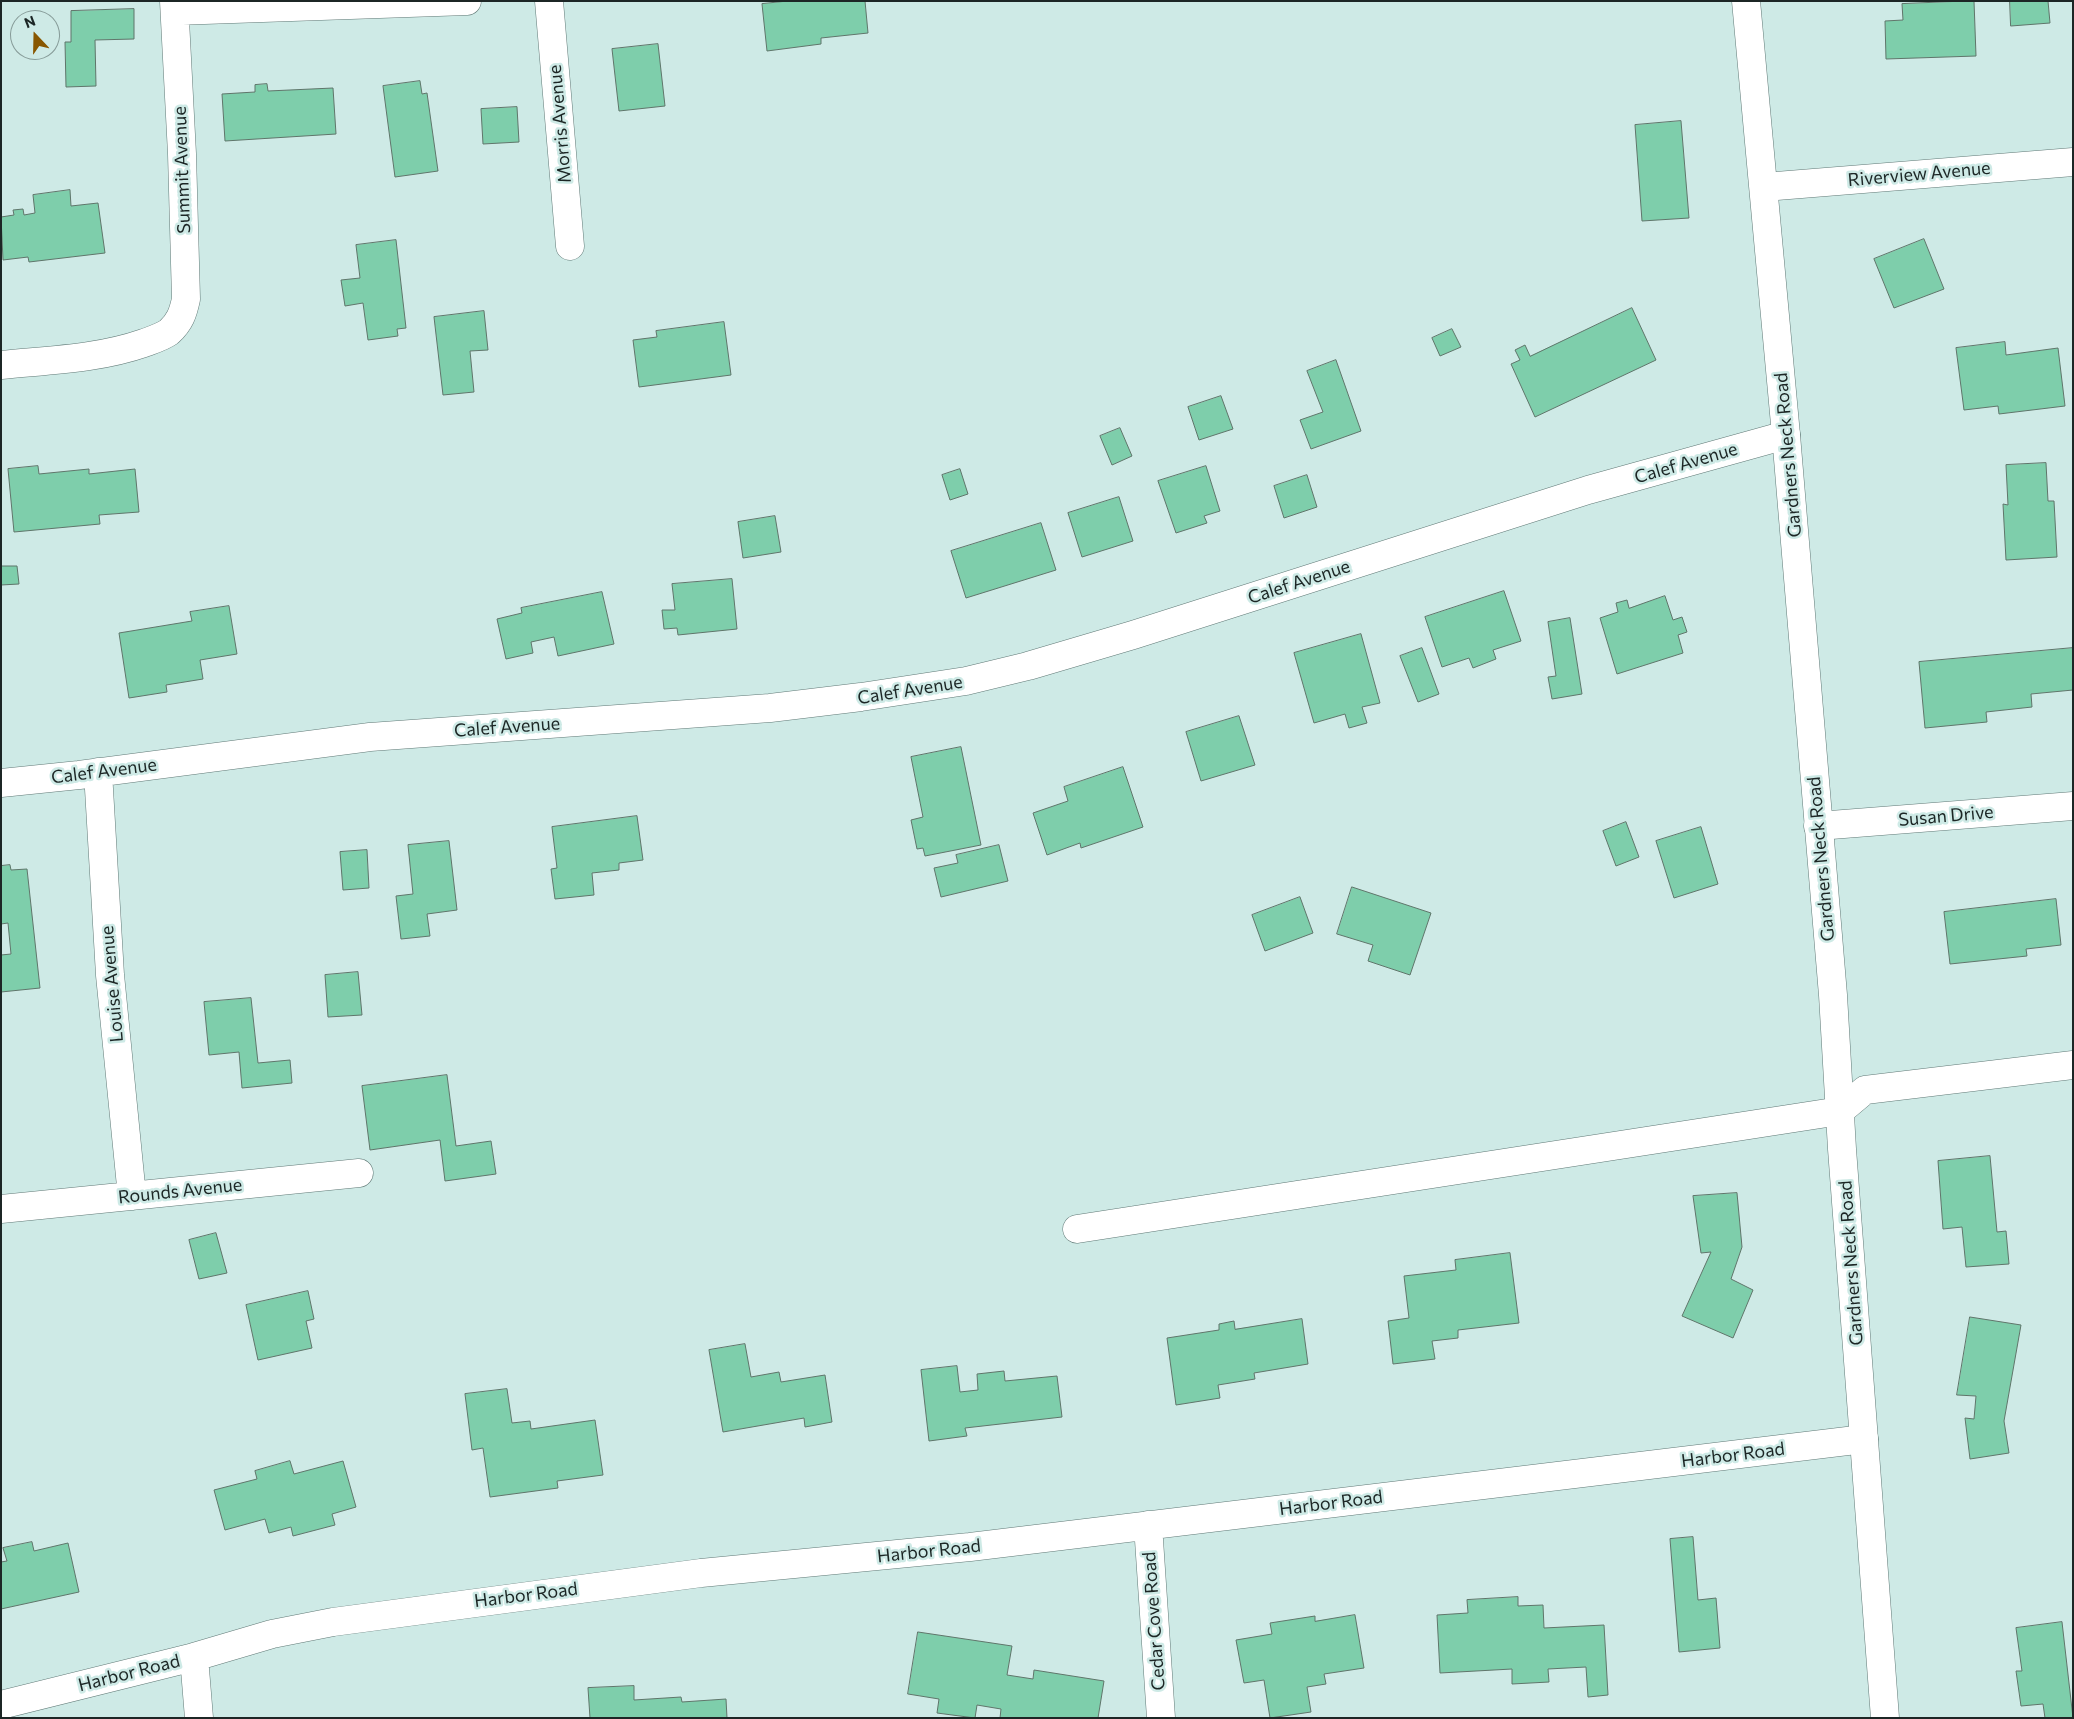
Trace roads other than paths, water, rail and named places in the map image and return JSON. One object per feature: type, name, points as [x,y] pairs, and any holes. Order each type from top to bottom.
[{"type":"street","points":[[174,6],[467,1]]},
{"type":"street","name":"Morris Avenue","points":[[549,1],[570,246]]},
{"type":"street","name":"Gardners Neck Road","points":[[1746,1],[1786,435],[1833,995],[1885,1718]]},
{"type":"street","name":"Summit Avenue","points":[[1,365],[90,357],[131,347],[167,334],[183,314],[186,299],[182,154],[174,6]]},
{"type":"street","name":"Riverview Avenue","points":[[1764,187],[2073,162]]},
{"type":"street","name":"Calef Avenue","points":[[1,783],[370,737],[770,708],[861,698],[966,681],[1028,666],[1132,635],[1579,493],[1786,435]]},
{"type":"street","name":"Louise Avenue","points":[[98,772],[110,975],[132,1196]]},
{"type":"street","name":"Susan Drive","points":[[1818,826],[2073,806]]},
{"type":"street","points":[[1077,1229],[1840,1111],[1865,1090],[2073,1065]]},
{"type":"street","name":"Rounds Avenue","points":[[1,1209],[359,1173]]},
{"type":"street","name":"Harbor Road","points":[[1,1705],[194,1657],[272,1634],[333,1622],[454,1604],[701,1573],[970,1547],[1864,1439]]},
{"type":"street","name":"Cedar Cove Road","points":[[1148,1525],[1161,1718]]},
{"type":"street","points":[[194,1657],[199,1718]]}]
